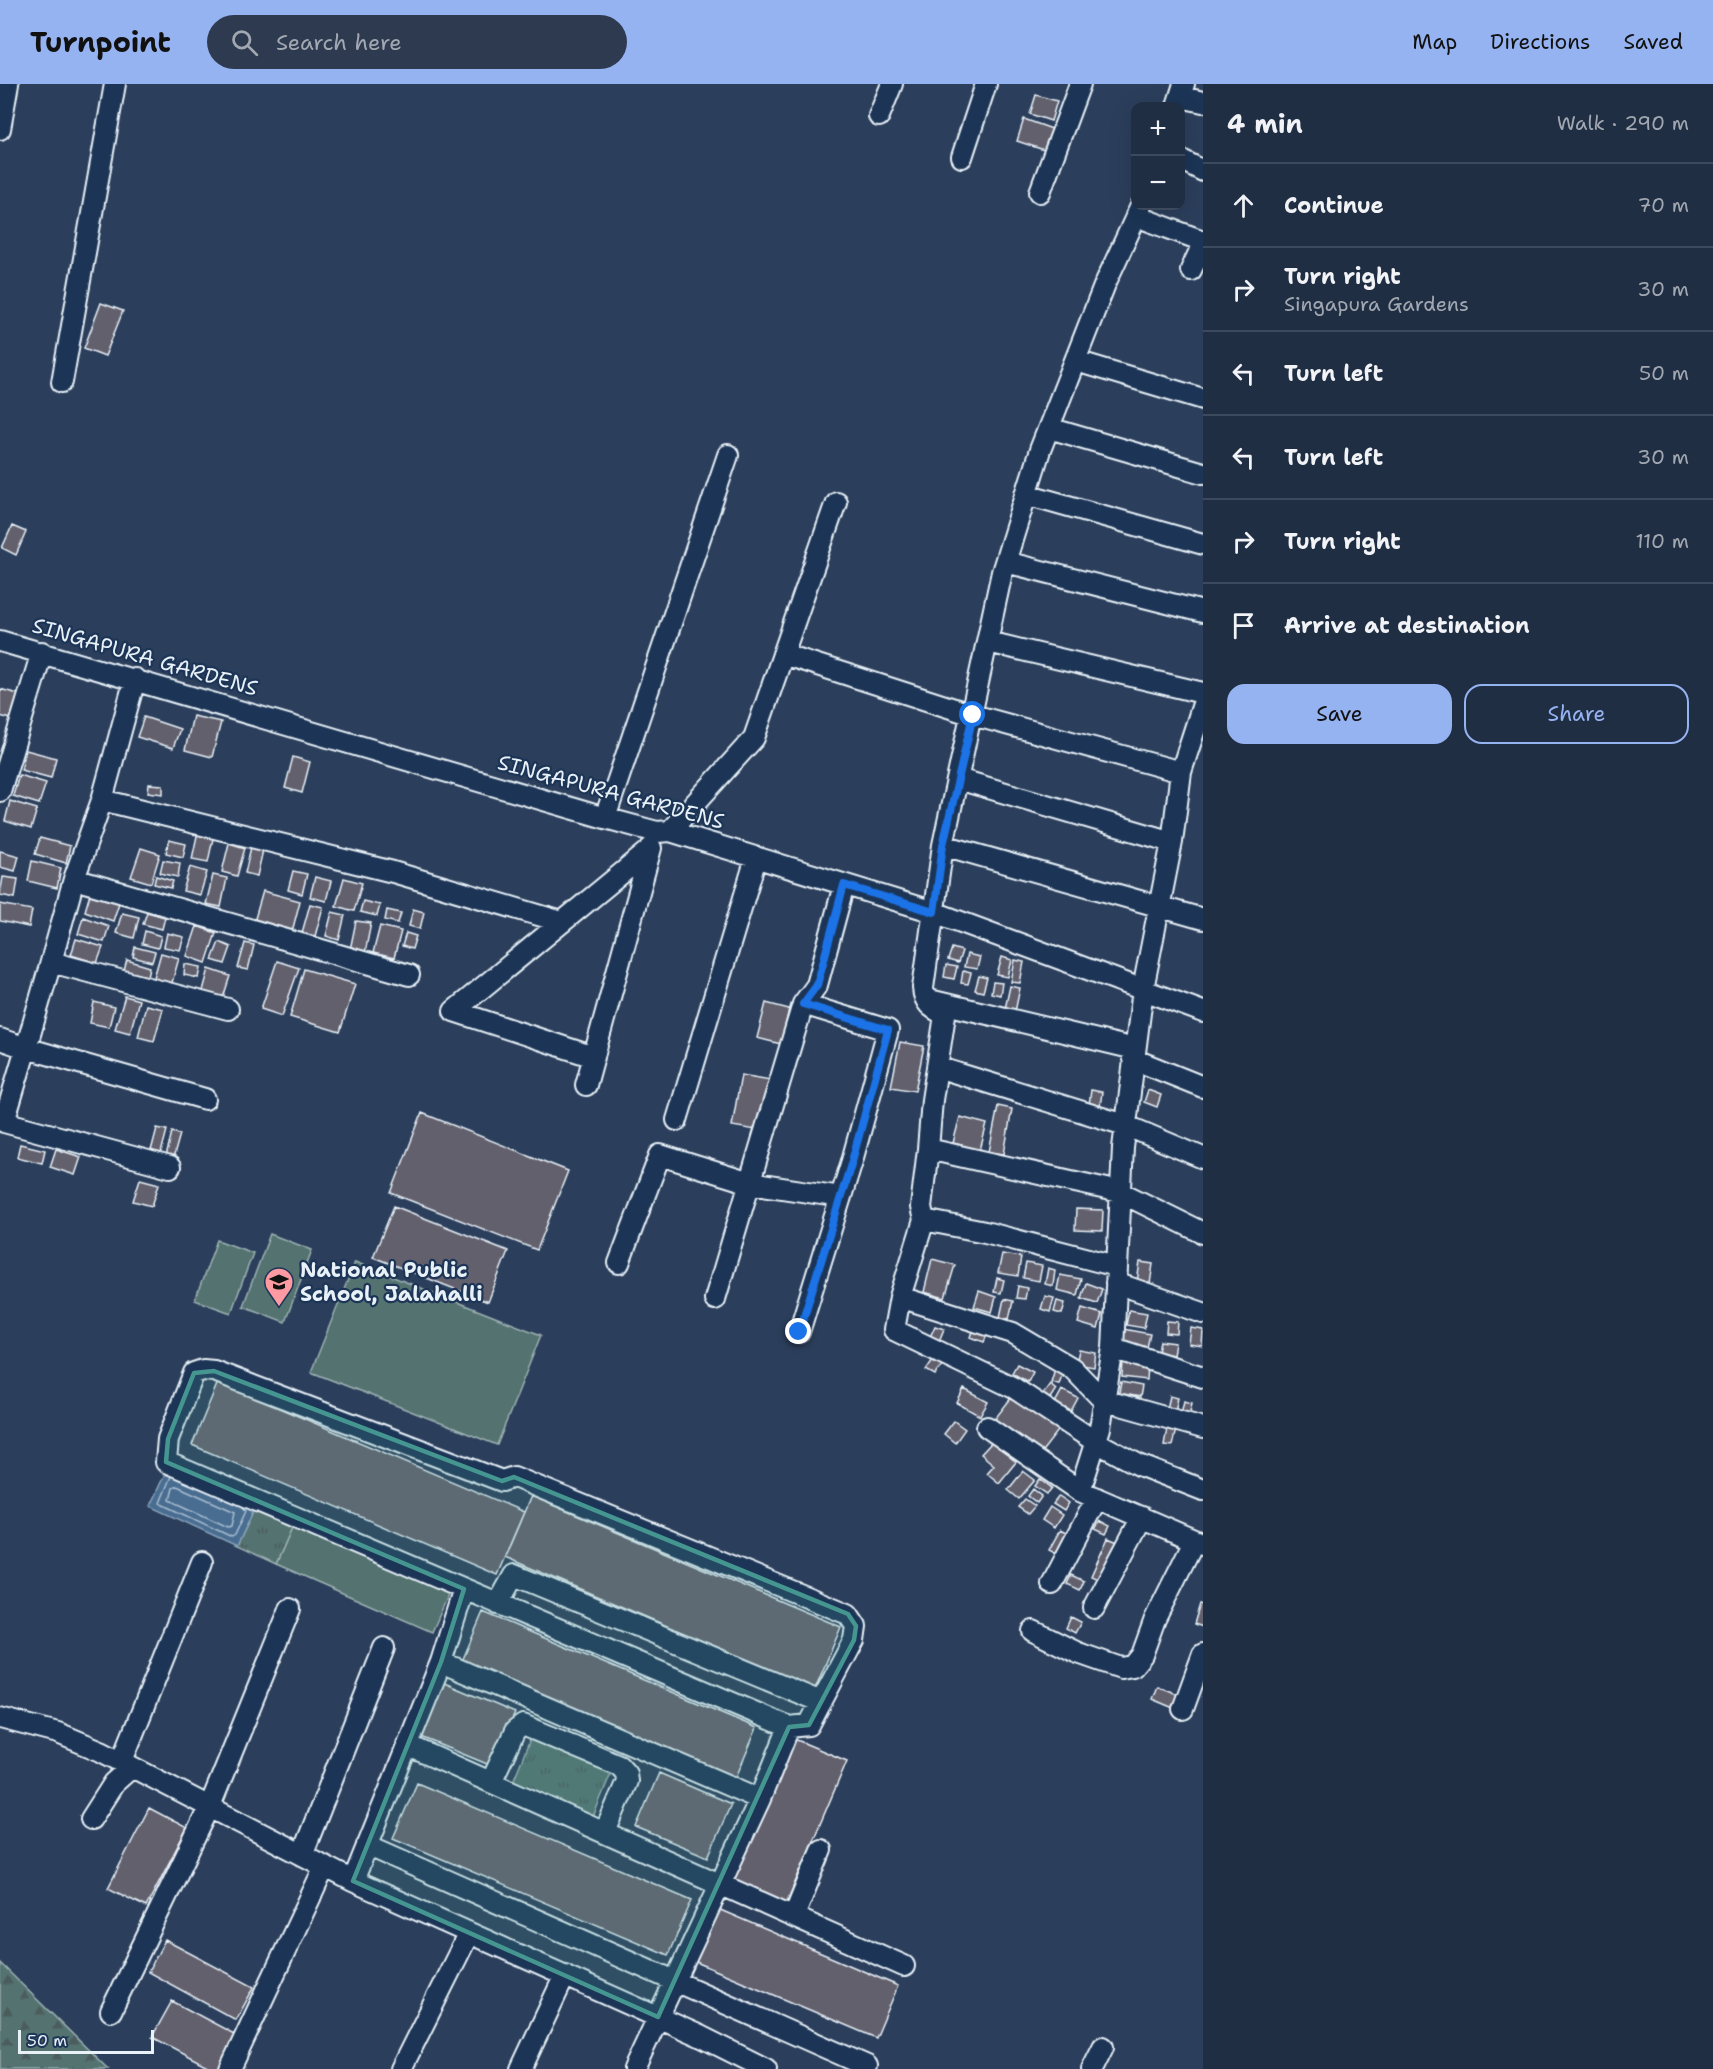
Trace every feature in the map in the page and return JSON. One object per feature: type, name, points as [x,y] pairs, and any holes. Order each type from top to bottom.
[{"type":"street","points":[[0,129],[8,84]]},
{"type":"street","points":[[62,382],[115,84]]},
{"type":"street","points":[[879,116],[892,84]]},
{"type":"street","points":[[962,157],[986,84]]},
{"type":"street","points":[[1040,192],[1080,84]]},
{"type":"street","points":[[1181,96],[1203,102]]},
{"type":"street","points":[[1185,162],[1203,171]]},
{"type":"street","points":[[1191,270],[1203,242],[1138,211],[1106,284],[1049,428],[1006,561],[943,845],[924,998],[930,1007],[945,1015],[921,1207],[924,1220],[900,1297],[894,1330],[1014,1388],[1096,1442],[1139,1465],[1203,1490]]},
{"type":"street","points":[[1076,361],[1203,399]]},
{"type":"street","points":[[1049,428],[1203,472]]},
{"type":"street","points":[[605,818],[728,455]]},
{"type":"street","points":[[1026,494],[1203,544]]},
{"type":"street","points":[[594,1057],[454,1011],[659,838],[754,738],[836,502]]},
{"type":"street","points":[[1006,561],[1203,612]]},
{"type":"street","name":"SINGAPURA GARDENS","points":[[0,641],[605,818],[659,838],[756,858],[934,912],[1203,1012]]},
{"type":"street","points":[[988,642],[1203,693]]},
{"type":"street","points":[[0,791],[42,652]]},
{"type":"street","points":[[783,654],[973,715],[1181,772]]},
{"type":"street","points":[[135,679],[102,800],[74,879],[2,1130],[170,1167]]},
{"type":"street","points":[[1052,1584],[1088,1495],[1113,1348],[1125,1125],[1143,989],[1172,842],[1181,772],[1203,704]]},
{"type":"street","points":[[958,779],[1172,842]]},
{"type":"street","points":[[102,800],[393,872],[562,922]]},
{"type":"street","points":[[586,1085],[659,838]]},
{"type":"street","points":[[943,845],[1203,919]]},
{"type":"street","points":[[677,1120],[756,858]]},
{"type":"street","points":[[74,879],[409,975]]},
{"type":"street","points":[[715,1299],[803,1004],[817,985],[844,885]]},
{"type":"street","points":[[51,962],[228,1009]]},
{"type":"street","points":[[924,998],[1134,1054],[1203,1087]]},
{"type":"street","points":[[799,1332],[841,1197],[888,1030],[803,1004]]},
{"type":"street","points":[[0,1039],[205,1099]]},
{"type":"street","points":[[937,1067],[1125,1125],[1203,1158]]},
{"type":"street","points":[[928,1149],[1120,1192],[1203,1233]]},
{"type":"street","points":[[619,1263],[660,1155],[750,1183],[841,1197]]},
{"type":"street","points":[[924,1220],[985,1232],[1116,1274],[1203,1313]]},
{"type":"street","points":[[900,1297],[1013,1334],[1072,1368],[1103,1400],[1203,1428]]},
{"type":"street","points":[[1113,1348],[1203,1377]]},
{"type":"street","points":[[203,1370],[214,1371],[502,1481],[514,1478],[848,1614],[856,1626],[854,1640],[809,1725],[789,1727],[498,1604],[166,1462],[168,1439],[194,1373],[203,1370]]},
{"type":"street","points":[[987,1427],[1088,1495],[1198,1542],[1155,1619],[1142,1655],[1133,1666],[1121,1668],[1078,1653],[1033,1630]]},
{"type":"street","points":[[1094,1608],[1142,1517]]},
{"type":"street","points":[[91,1819],[127,1764],[202,1562]]},
{"type":"street","points":[[498,1604],[514,1575],[821,1702]]},
{"type":"street","points":[[353,1881],[441,1662],[464,1589]]},
{"type":"street","points":[[111,2011],[210,1806],[290,1609]]},
{"type":"street","points":[[302,1855],[384,1648]]},
{"type":"street","points":[[1183,1709],[1203,1654]]},
{"type":"street","points":[[441,1662],[760,1799]]},
{"type":"street","points":[[0,1718],[58,1733],[127,1764],[353,1881],[658,2017],[755,2066]]},
{"type":"street","points":[[491,1782],[515,1731],[523,1725],[619,1765],[626,1773],[627,1781],[604,1832]]},
{"type":"street","points":[[634,2069],[760,1799],[789,1727]]},
{"type":"street","points":[[408,1745],[904,1966]]},
{"type":"street","points":[[367,1845],[867,2066]]},
{"type":"street","points":[[794,1916],[821,1850]]},
{"type":"street","points":[[230,2069],[325,1866]]},
{"type":"street","points":[[401,2069],[469,1933]]},
{"type":"street","points":[[521,2069],[565,1976]]},
{"type":"street","points":[[1092,2069],[1103,2047]]},
{"type":"highlighted area","points":[[214,1371],[502,1481],[514,1477],[848,1614],[856,1626],[854,1640],[809,1725],[789,1727],[658,2017],[353,1881],[441,1662],[464,1589],[166,1462],[168,1439],[194,1373]]},
{"type":"green space","points":[[270,1234],[312,1250],[285,1322],[243,1306]]},
{"type":"green space","points":[[217,1240],[253,1253],[231,1313],[195,1300]]},
{"type":"green space","points":[[355,1262],[541,1335],[497,1445],[311,1372]]},
{"type":"green space","points":[[256,1506],[294,1523],[276,1564],[237,1546]]},
{"type":"green space","points":[[294,1523],[450,1591],[432,1632],[276,1564]]},
{"type":"green space","points":[[530,1740],[611,1773],[593,1817],[512,1784]]},
{"type":"green space","points":[[0,1963],[108,2069],[0,2069]]},
{"type":"water","points":[[168,1467],[256,1506],[237,1546],[150,1506]]},
{"type":"building","points":[[1036,95],[1057,101],[1051,121],[1030,114]]},
{"type":"building","points":[[1024,119],[1052,129],[1044,150],[1017,141]]},
{"type":"building","points":[[101,303],[123,311],[105,356],[84,348]]},
{"type":"building","points":[[12,526],[26,532],[16,555],[2,548]]},
{"type":"building","points":[[0,689],[18,694],[11,719],[0,716]]},
{"type":"building","points":[[193,716],[221,722],[212,757],[185,750]]},
{"type":"building","points":[[144,717],[180,729],[173,748],[137,737]]},
{"type":"building","points":[[26,750],[56,758],[51,778],[21,770]]},
{"type":"building","points":[[293,757],[310,762],[302,793],[285,788]]},
{"type":"building","points":[[19,775],[46,783],[39,804],[13,796]]},
{"type":"building","points":[[149,784],[163,785],[163,794],[148,792]]},
{"type":"building","points":[[10,801],[37,809],[31,829],[5,821]]},
{"type":"building","points":[[198,831],[214,834],[208,862],[192,859]]},
{"type":"building","points":[[40,838],[70,846],[66,863],[35,854]]},
{"type":"building","points":[[169,840],[186,844],[183,857],[166,853]]},
{"type":"building","points":[[229,843],[245,848],[237,876],[222,872]]},
{"type":"building","points":[[251,847],[263,850],[257,876],[245,873]]},
{"type":"building","points":[[141,848],[160,854],[151,883],[131,877]]},
{"type":"building","points":[[0,851],[19,856],[15,871],[0,867]]},
{"type":"building","points":[[163,860],[180,863],[178,877],[160,873]]},
{"type":"building","points":[[32,861],[61,868],[57,888],[28,881]]},
{"type":"building","points":[[190,867],[207,872],[200,895],[183,891]]},
{"type":"building","points":[[293,871],[307,874],[302,894],[288,890]]},
{"type":"building","points":[[213,875],[227,878],[221,907],[206,904]]},
{"type":"building","points":[[156,876],[173,881],[171,888],[154,884]]},
{"type":"building","points":[[3,877],[18,879],[15,898],[0,895]]},
{"type":"building","points":[[315,877],[331,881],[326,901],[310,897]]},
{"type":"building","points":[[344,878],[362,883],[354,911],[336,906]]},
{"type":"building","points":[[263,891],[300,901],[292,932],[254,922]]},
{"type":"building","points":[[90,894],[119,903],[113,921],[85,911]]},
{"type":"building","points":[[363,901],[380,905],[377,916],[360,912]]},
{"type":"building","points":[[0,904],[32,910],[29,927],[0,921]]},
{"type":"building","points":[[310,904],[323,907],[315,936],[302,933]]},
{"type":"building","points":[[413,909],[424,912],[420,929],[409,926]]},
{"type":"building","points":[[387,910],[401,913],[398,923],[385,920]]},
{"type":"building","points":[[147,912],[165,917],[162,929],[143,924]]},
{"type":"building","points":[[332,912],[345,915],[339,940],[326,936]]},
{"type":"building","points":[[122,913],[139,917],[134,938],[116,933]]},
{"type":"building","points":[[83,917],[109,926],[104,942],[78,934]]},
{"type":"building","points":[[356,921],[371,923],[365,953],[350,950]]},
{"type":"building","points":[[197,926],[216,933],[206,963],[187,956]]},
{"type":"building","points":[[380,926],[401,931],[394,958],[373,953]]},
{"type":"building","points":[[145,931],[161,936],[158,948],[142,944]]},
{"type":"building","points":[[167,933],[184,937],[180,950],[164,947]]},
{"type":"building","points":[[406,933],[416,936],[412,949],[402,946]]},
{"type":"building","points":[[76,939],[103,947],[97,963],[71,955]]},
{"type":"building","points":[[219,942],[231,947],[225,964],[212,960]]},
{"type":"building","points":[[245,943],[254,945],[248,970],[238,968]]},
{"type":"building","points":[[135,947],[155,952],[152,962],[133,957]]},
{"type":"building","points":[[952,948],[962,951],[958,963],[948,960]]},
{"type":"building","points":[[161,953],[179,958],[171,986],[153,981]]},
{"type":"building","points":[[967,954],[980,957],[977,969],[964,967]]},
{"type":"building","points":[[1002,957],[1012,960],[1008,977],[997,975]]},
{"type":"building","points":[[127,960],[150,967],[147,981],[123,974]]},
{"type":"building","points":[[1015,960],[1024,962],[1020,983],[1011,982]]},
{"type":"building","points":[[277,961],[299,968],[282,1016],[261,1009]]},
{"type":"building","points":[[185,964],[201,967],[199,978],[184,975]]},
{"type":"building","points":[[946,965],[957,967],[954,979],[944,977]]},
{"type":"building","points":[[209,969],[230,976],[222,1001],[202,994]]},
{"type":"building","points":[[304,969],[355,984],[340,1032],[290,1017]]},
{"type":"building","points":[[963,971],[971,973],[968,984],[961,983]]},
{"type":"building","points":[[979,976],[987,978],[983,992],[975,990]]},
{"type":"building","points":[[993,982],[1002,983],[1000,995],[991,993]]},
{"type":"building","points":[[1010,986],[1020,988],[1015,1012],[1005,1009]]},
{"type":"building","points":[[125,996],[139,1000],[130,1033],[115,1029]]},
{"type":"building","points":[[94,1002],[114,1007],[109,1027],[90,1023]]},
{"type":"building","points":[[766,1003],[789,1009],[781,1044],[757,1038]]},
{"type":"building","points":[[146,1005],[163,1009],[154,1041],[138,1037]]},
{"type":"building","points":[[900,1042],[924,1046],[915,1091],[891,1087]]},
{"type":"building","points":[[741,1075],[771,1080],[762,1131],[732,1126]]},
{"type":"building","points":[[1091,1090],[1102,1092],[1100,1107],[1089,1105]]},
{"type":"building","points":[[1148,1090],[1161,1095],[1157,1107],[1144,1102]]},
{"type":"building","points":[[998,1106],[1012,1109],[1004,1154],[989,1152]]},
{"type":"building","points":[[422,1113],[568,1171],[537,1250],[391,1193]]},
{"type":"building","points":[[960,1117],[987,1124],[980,1150],[953,1143]]},
{"type":"building","points":[[157,1128],[167,1130],[161,1153],[151,1151]]},
{"type":"building","points":[[172,1132],[180,1134],[173,1159],[166,1157]]},
{"type":"building","points":[[20,1144],[45,1150],[42,1163],[17,1157]]},
{"type":"building","points":[[56,1149],[81,1157],[75,1175],[50,1167]]},
{"type":"building","points":[[140,1179],[159,1184],[152,1206],[133,1201]]},
{"type":"building","points":[[394,1206],[508,1251],[488,1302],[373,1257]]},
{"type":"building","points":[[1076,1209],[1103,1210],[1102,1231],[1075,1230]]},
{"type":"building","points":[[1002,1254],[1021,1257],[1018,1276],[998,1273]]},
{"type":"building","points":[[932,1259],[955,1265],[945,1298],[924,1292]]},
{"type":"building","points":[[1140,1262],[1153,1264],[1150,1284],[1137,1282]]},
{"type":"building","points":[[1026,1263],[1042,1266],[1039,1281],[1023,1278]]},
{"type":"building","points":[[1048,1268],[1055,1270],[1053,1286],[1045,1284]]},
{"type":"building","points":[[1060,1275],[1081,1279],[1077,1295],[1057,1290]]},
{"type":"building","points":[[997,1278],[1004,1280],[1001,1293],[994,1292]]},
{"type":"building","points":[[1086,1283],[1102,1289],[1097,1303],[1081,1298]]},
{"type":"building","points":[[1018,1286],[1027,1288],[1025,1299],[1016,1298]]},
{"type":"building","points":[[979,1291],[996,1297],[992,1312],[974,1307]]},
{"type":"building","points":[[1045,1296],[1054,1298],[1050,1312],[1041,1309]]},
{"type":"building","points":[[1004,1299],[1013,1301],[1009,1319],[1000,1317]]},
{"type":"building","points":[[1057,1301],[1065,1303],[1062,1314],[1054,1312]]},
{"type":"building","points":[[1082,1308],[1102,1314],[1098,1329],[1078,1323]]},
{"type":"building","points":[[1129,1310],[1147,1313],[1144,1328],[1126,1325]]},
{"type":"building","points":[[1167,1321],[1178,1322],[1177,1334],[1166,1333]]},
{"type":"building","points":[[976,1323],[990,1328],[984,1342],[971,1337]]},
{"type":"building","points":[[935,1326],[944,1329],[939,1341],[930,1337]]},
{"type":"building","points":[[1191,1328],[1203,1330],[1202,1346],[1189,1344]]},
{"type":"building","points":[[1123,1329],[1150,1334],[1146,1352],[1120,1346]]},
{"type":"building","points":[[1160,1341],[1175,1343],[1173,1355],[1158,1352]]},
{"type":"building","points":[[1079,1350],[1096,1353],[1094,1367],[1076,1364]]},
{"type":"building","points":[[937,1354],[946,1360],[935,1375],[926,1370]]},
{"type":"building","points":[[1123,1362],[1148,1365],[1147,1380],[1122,1377]]},
{"type":"building","points":[[1017,1364],[1033,1372],[1028,1382],[1012,1373]]},
{"type":"building","points":[[1055,1369],[1063,1372],[1059,1384],[1051,1382]]},
{"type":"building","points":[[218,1382],[524,1512],[497,1575],[192,1445]]},
{"type":"building","points":[[1121,1382],[1142,1386],[1140,1397],[1119,1393]]},
{"type":"building","points":[[1050,1384],[1056,1389],[1049,1400],[1042,1395]]},
{"type":"building","points":[[964,1389],[988,1402],[980,1416],[957,1403]]},
{"type":"building","points":[[1062,1390],[1078,1398],[1071,1411],[1055,1403]]},
{"type":"building","points":[[1015,1393],[1061,1427],[1040,1454],[994,1420]]},
{"type":"building","points":[[1170,1396],[1178,1398],[1175,1411],[1167,1409]]},
{"type":"building","points":[[1184,1401],[1192,1403],[1189,1416],[1181,1414]]},
{"type":"building","points":[[954,1421],[965,1429],[955,1443],[944,1434]]},
{"type":"building","points":[[1167,1428],[1176,1429],[1172,1446],[1164,1445]]},
{"type":"building","points":[[992,1442],[1016,1462],[999,1483],[987,1473],[994,1465],[981,1454]]},
{"type":"building","points":[[1023,1471],[1035,1480],[1019,1499],[1008,1490]]},
{"type":"building","points":[[1040,1479],[1052,1488],[1047,1494],[1035,1486]]},
{"type":"building","points":[[1033,1489],[1042,1496],[1037,1503],[1028,1496]]},
{"type":"building","points":[[531,1496],[841,1627],[815,1689],[505,1557]]},
{"type":"building","points":[[1059,1496],[1069,1503],[1064,1511],[1053,1504]]},
{"type":"building","points":[[1025,1499],[1035,1506],[1028,1514],[1018,1507]]},
{"type":"building","points":[[1050,1507],[1062,1515],[1054,1528],[1042,1520]]},
{"type":"building","points":[[1100,1521],[1110,1526],[1106,1534],[1095,1529]]},
{"type":"building","points":[[1060,1530],[1072,1536],[1060,1556],[1049,1550]]},
{"type":"building","points":[[1108,1538],[1120,1543],[1102,1581],[1091,1576]]},
{"type":"building","points":[[1071,1575],[1084,1581],[1080,1590],[1067,1584]]},
{"type":"building","points":[[1200,1604],[1203,1605],[1203,1627],[1194,1624]]},
{"type":"building","points":[[483,1612],[757,1728],[734,1782],[460,1666]]},
{"type":"building","points":[[1071,1617],[1081,1622],[1075,1633],[1066,1628]]},
{"type":"building","points":[[442,1682],[515,1713],[492,1766],[419,1736]]},
{"type":"building","points":[[1157,1686],[1184,1697],[1178,1710],[1152,1699]]},
{"type":"building","points":[[792,1738],[847,1761],[785,1906],[730,1882]]},
{"type":"building","points":[[659,1773],[731,1804],[708,1857],[636,1827]]},
{"type":"building","points":[[417,1783],[692,1900],[668,1955],[393,1838]]},
{"type":"building","points":[[149,1808],[187,1828],[146,1907],[108,1888]]},
{"type":"building","points":[[718,1909],[898,1986],[876,2038],[696,1962]]},
{"type":"building","points":[[165,1940],[254,1987],[236,2020],[148,1972]]},
{"type":"building","points":[[172,2001],[238,2036],[220,2069],[213,2069],[152,2037]]},
{"type":"place","name":"National Public School, Jalahalli","points":[[279,1308]]},
{"type":"route","points":[[799,1332],[852,1161],[888,1030],[803,1004],[817,985],[844,885],[934,912],[943,845],[973,715]]}]
